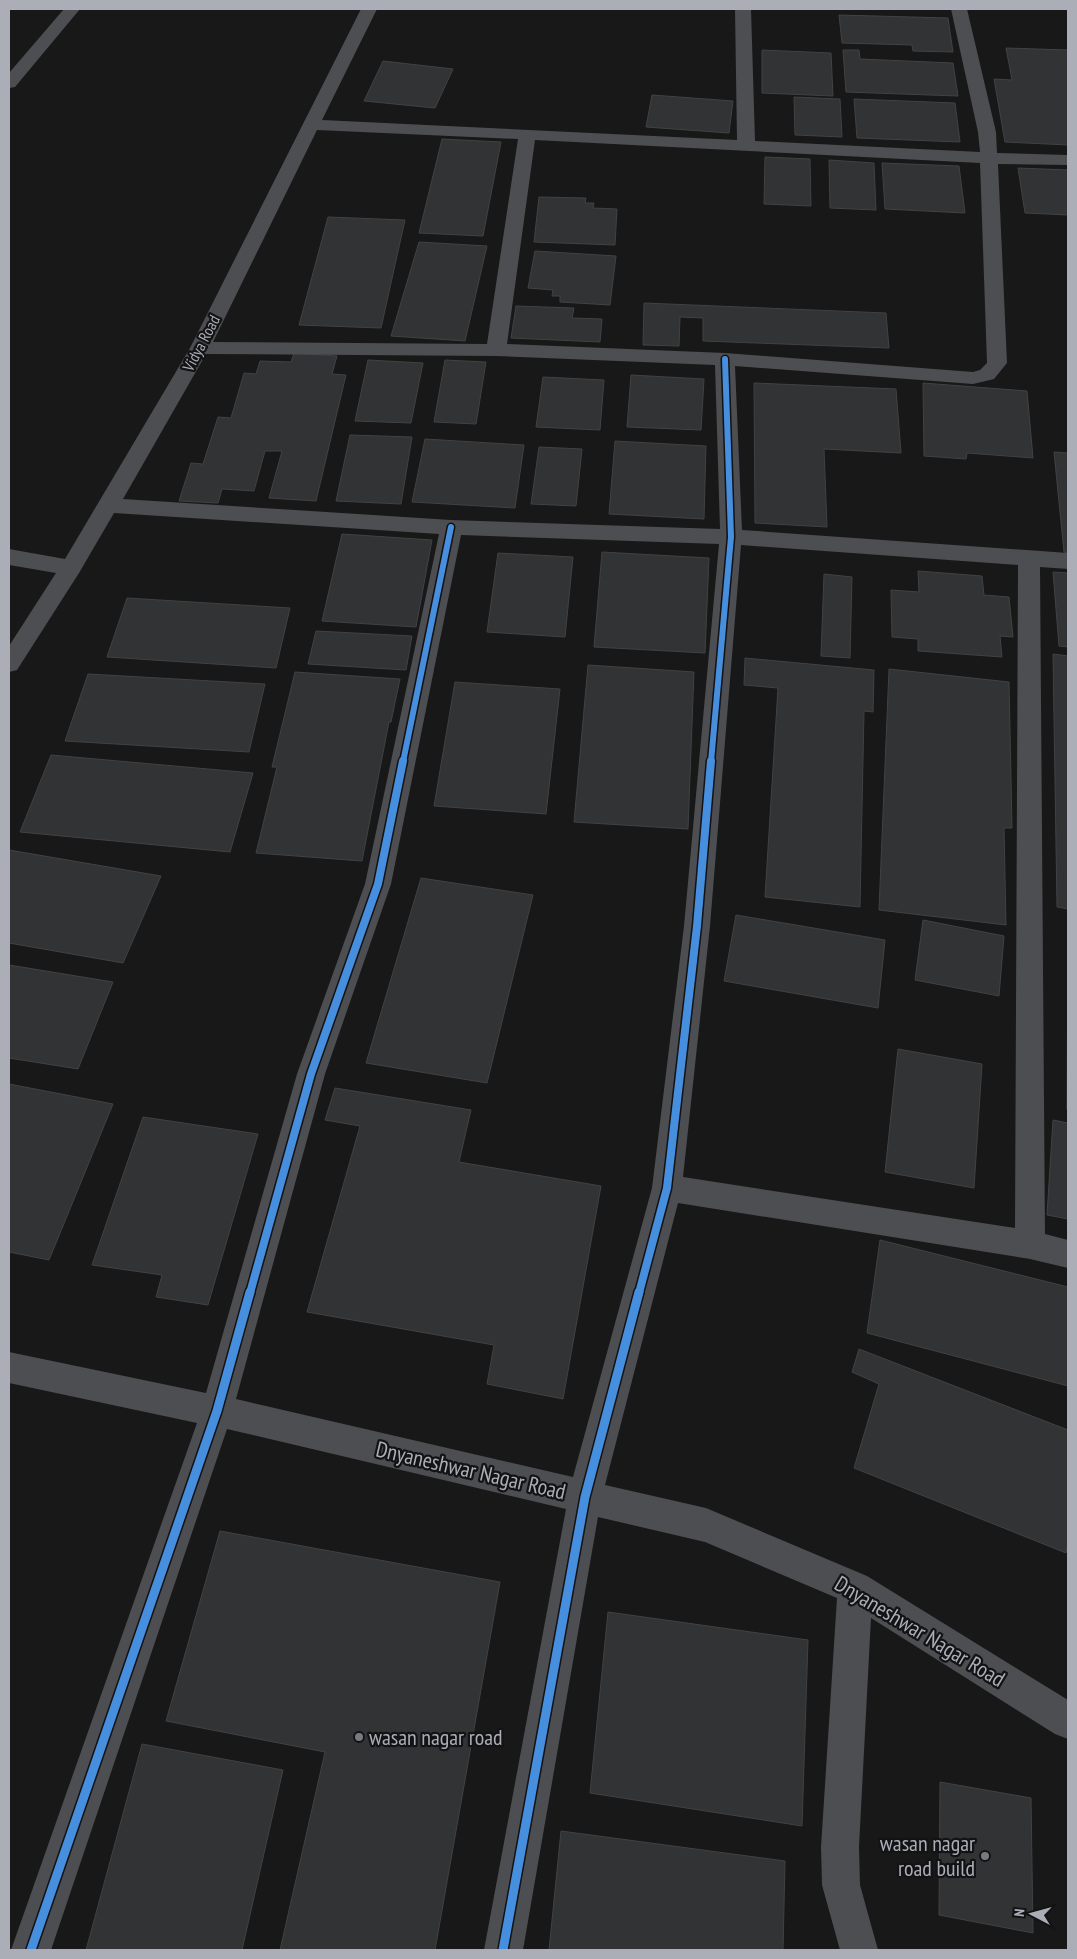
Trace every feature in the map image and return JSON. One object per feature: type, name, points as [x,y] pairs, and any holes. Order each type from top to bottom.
[{"type":"street","points":[[9,82],[72,9]]},
{"type":"street","name":"Vidya Road","points":[[9,664],[72,568],[200,348],[369,9]]},
{"type":"street","points":[[743,9],[746,146]]},
{"type":"street","points":[[200,348],[496,350],[725,359],[972,378],[984,377],[992,372],[997,363],[989,158],[987,132],[959,9]]},
{"type":"street","points":[[311,125],[527,134],[989,158],[1068,160]]},
{"type":"street","points":[[496,350],[527,134]]},
{"type":"street","points":[[503,1950],[585,1497],[667,1188],[697,926],[730,537],[725,359]]},
{"type":"street","points":[[109,505],[451,527],[730,537],[1068,561]]},
{"type":"street","points":[[31,1950],[217,1411],[312,1074],[378,884],[451,527]]},
{"type":"street","points":[[9,557],[72,568]]},
{"type":"street","points":[[1029,557],[1030,1245]]},
{"type":"street","points":[[667,1188],[1030,1245],[1068,1254]]},
{"type":"street","name":"Dnyaneshwar Nagar Road","points":[[9,1367],[217,1411],[706,1526],[856,1588],[1068,1721]]},
{"type":"street","points":[[856,1588],[840,1847],[841,1885],[859,1950]]},
{"type":"building","points":[[839,15],[948,18],[953,52],[913,51],[912,45],[842,43]]},
{"type":"building","points":[[1006,48],[1068,50],[1068,145],[1005,142],[994,79],[1012,80]]},
{"type":"building","points":[[762,50],[831,53],[833,96],[762,93]]},
{"type":"building","points":[[843,50],[859,50],[860,59],[953,63],[958,96],[846,92]]},
{"type":"building","points":[[383,61],[453,69],[435,108],[364,101]]},
{"type":"building","points":[[652,95],[733,101],[729,133],[646,127]]},
{"type":"building","points":[[794,97],[840,99],[842,137],[795,135]]},
{"type":"building","points":[[854,99],[955,103],[960,142],[857,138]]},
{"type":"building","points":[[442,139],[501,142],[483,236],[419,233]]},
{"type":"building","points":[[765,157],[810,159],[811,206],[764,204]]},
{"type":"building","points":[[829,160],[874,163],[876,210],[830,208]]},
{"type":"building","points":[[882,163],[959,166],[965,213],[885,209]]},
{"type":"building","points":[[1018,168],[1068,170],[1068,215],[1025,213]]},
{"type":"building","points":[[539,197],[586,198],[585,203],[594,203],[593,208],[617,209],[615,245],[534,242]]},
{"type":"building","points":[[328,217],[405,220],[381,328],[299,325]]},
{"type":"building","points":[[419,242],[487,246],[465,341],[391,336]]},
{"type":"building","points":[[535,251],[616,256],[610,305],[560,302],[560,296],[552,296],[553,290],[528,288]]},
{"type":"building","points":[[644,303],[886,313],[889,348],[703,341],[703,318],[680,317],[679,346],[643,345]]},
{"type":"building","points":[[516,306],[574,308],[572,318],[602,319],[600,342],[511,338]]},
{"type":"building","points":[[294,353],[337,356],[332,374],[346,375],[316,501],[269,498],[282,451],[265,451],[254,491],[222,489],[218,503],[179,501],[191,463],[203,464],[218,417],[231,418],[244,373],[256,374],[260,361],[291,362]]},
{"type":"building","points":[[368,360],[423,363],[411,423],[355,421]]},
{"type":"building","points":[[445,360],[486,362],[476,424],[434,422]]},
{"type":"building","points":[[631,375],[704,379],[701,430],[627,427]]},
{"type":"building","points":[[543,377],[604,380],[600,430],[536,427]]},
{"type":"building","points":[[754,383],[896,389],[901,453],[824,449],[827,527],[755,523]]},
{"type":"building","points":[[923,383],[1027,391],[1033,458],[967,453],[966,459],[924,456]]},
{"type":"building","points":[[350,435],[412,437],[401,504],[336,501]]},
{"type":"building","points":[[425,439],[524,445],[515,508],[412,502]]},
{"type":"building","points":[[615,441],[706,446],[704,519],[609,514]]},
{"type":"building","points":[[539,447],[582,449],[576,506],[531,504]]},
{"type":"building","points":[[1054,452],[1068,453],[1068,553],[1064,552]]},
{"type":"building","points":[[342,534],[432,540],[416,627],[322,621]]},
{"type":"building","points":[[602,552],[709,558],[705,653],[594,647]]},
{"type":"building","points":[[498,553],[573,557],[565,637],[487,632]]},
{"type":"building","points":[[918,571],[982,576],[984,595],[1009,597],[1013,637],[1000,636],[1002,657],[918,651],[918,639],[892,637],[891,590],[919,592]]},
{"type":"building","points":[[1053,572],[1068,573],[1068,647],[1059,646]]},
{"type":"building","points":[[824,574],[852,577],[850,658],[821,656]]},
{"type":"building","points":[[127,598],[290,608],[276,668],[107,657]]},
{"type":"building","points":[[316,631],[412,636],[406,670],[308,664]]},
{"type":"building","points":[[1053,654],[1068,656],[1068,909],[1057,907]]},
{"type":"building","points":[[745,658],[874,670],[873,712],[864,711],[860,907],[765,897],[778,688],[744,685]]},
{"type":"building","points":[[588,665],[694,672],[688,829],[574,822]]},
{"type":"building","points":[[889,669],[1009,682],[1012,828],[1004,828],[1006,925],[879,910]]},
{"type":"building","points":[[295,672],[400,679],[391,722],[389,722],[362,861],[256,853],[277,767],[272,767]]},
{"type":"building","points":[[88,674],[265,684],[249,752],[65,741]]},
{"type":"building","points":[[455,682],[560,689],[546,814],[434,806]]},
{"type":"building","points":[[51,755],[253,773],[230,852],[20,832]]},
{"type":"building","points":[[9,850],[161,876],[123,963],[9,943]]},
{"type":"building","points":[[421,878],[533,895],[487,1083],[366,1063]]},
{"type":"building","points":[[736,915],[885,940],[878,1008],[724,981]]},
{"type":"building","points":[[923,920],[1004,936],[999,996],[915,980]]},
{"type":"building","points":[[1068,949],[1068,1109],[1067,1109]]},
{"type":"building","points":[[9,965],[113,982],[78,1069],[9,1058]]},
{"type":"building","points":[[898,1049],[982,1064],[974,1188],[885,1172]]},
{"type":"building","points":[[9,1084],[113,1104],[49,1260],[9,1252]]},
{"type":"building","points":[[335,1088],[471,1110],[459,1162],[601,1186],[563,1399],[487,1384],[494,1345],[307,1312],[360,1126],[325,1120]]},
{"type":"building","points":[[143,1117],[258,1134],[208,1305],[156,1297],[162,1275],[92,1265]]},
{"type":"building","points":[[1053,1120],[1068,1123],[1068,1219],[1047,1215]]},
{"type":"building","points":[[880,1240],[1068,1287],[1068,1386],[867,1333]]},
{"type":"building","points":[[859,1349],[1068,1430],[1068,1542],[1066,1553],[854,1468],[879,1384],[852,1372]]},
{"type":"building","name":"wasan nagar road","points":[[220,1531],[500,1582],[435,1950],[280,1950],[325,1752],[166,1721]]},
{"type":"building","points":[[608,1612],[808,1640],[802,1826],[590,1793]]},
{"type":"building","points":[[142,1744],[283,1770],[242,1950],[86,1950]]},
{"type":"building","name":"wasan nagar road build","points":[[940,1782],[1031,1798],[1033,1933],[939,1915]]},
{"type":"building","points":[[561,1831],[785,1861],[783,1950],[549,1950]]},
{"type":"cycle path","points":[[503,1950],[585,1497],[667,1188],[697,926],[731,537],[725,359]]},
{"type":"cycle path","points":[[31,1950],[217,1411],[311,1074],[378,884],[451,527]]},
{"type":"place","name":"wasan nagar road","points":[[359,1737]]},
{"type":"place","name":"wasan nagar road build","points":[[985,1856]]}]
